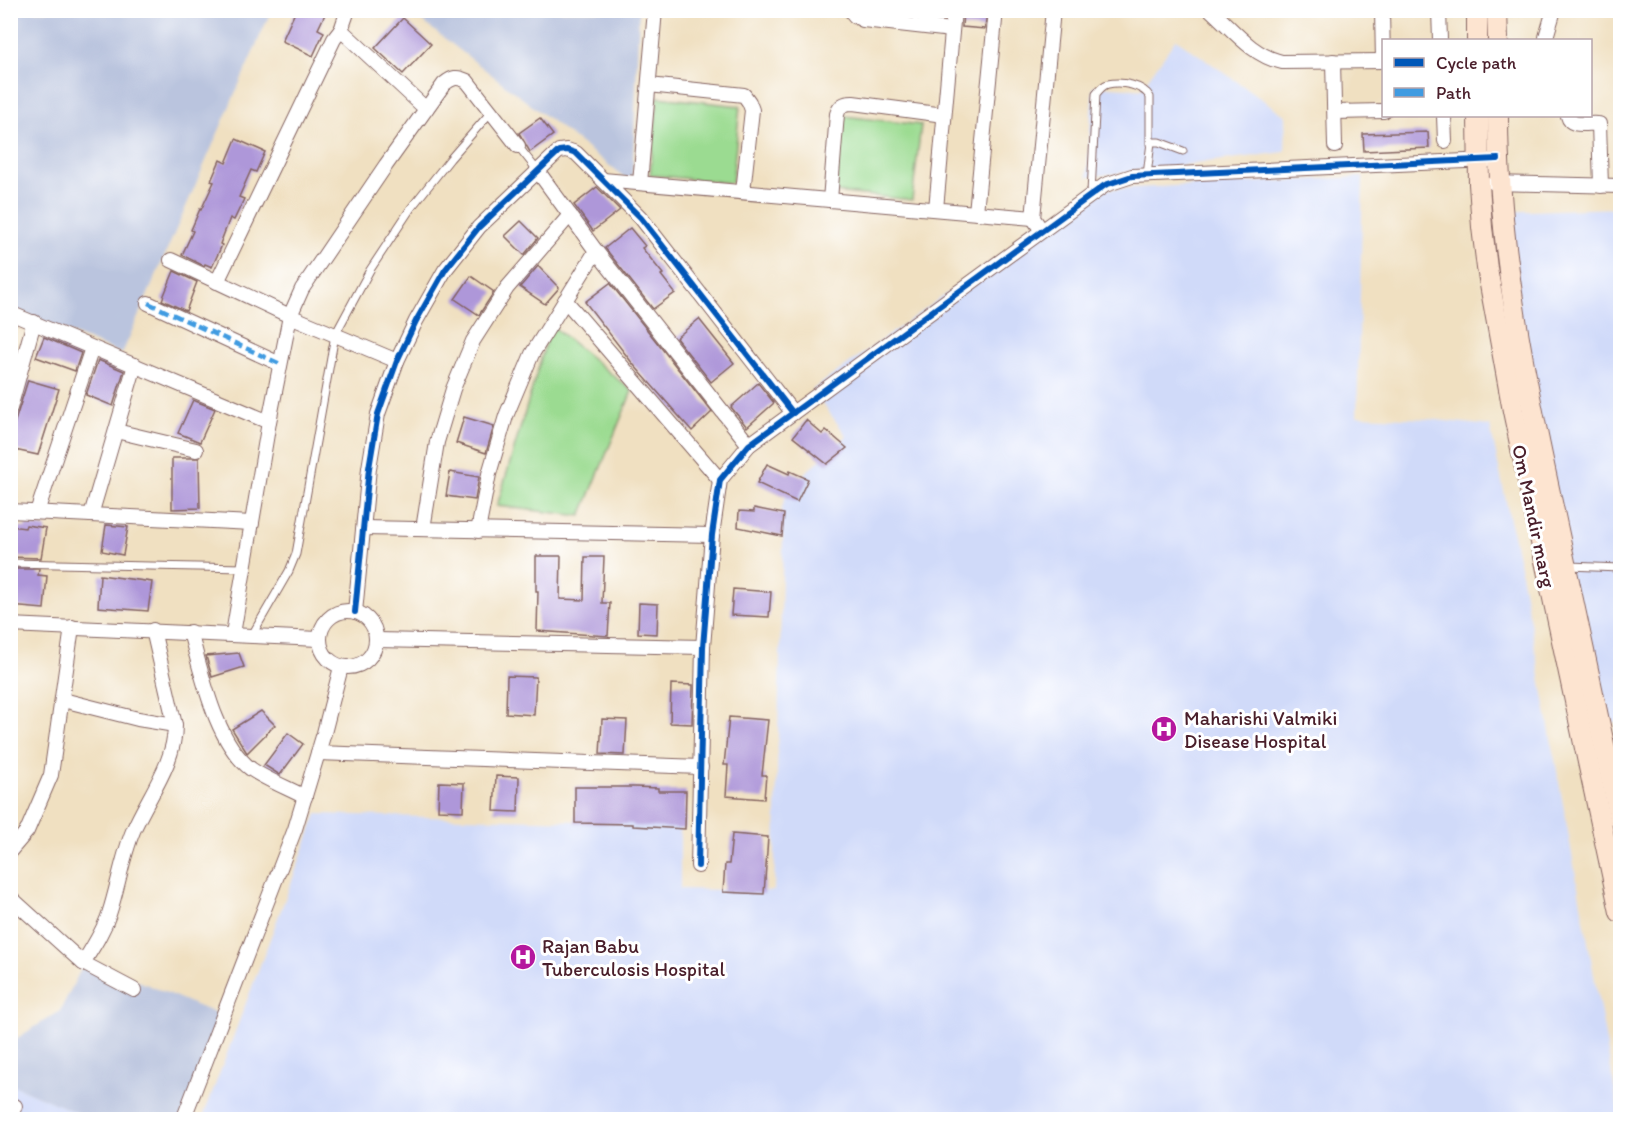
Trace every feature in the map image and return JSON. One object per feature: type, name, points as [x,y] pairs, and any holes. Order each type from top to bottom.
[{"type":"main road","points":[[1477,10],[1477,39]]},
{"type":"main road","points":[[1497,10],[1498,39]]},
{"type":"main road","name":"Om Mandir marg","points":[[1479,117],[1488,160],[1499,183],[1508,268],[1526,382],[1620,819]]},
{"type":"main road","name":"Om Mandir marg","points":[[1498,117],[1488,160],[1479,184],[1487,268],[1545,570],[1620,912]]},
{"type":"main road","points":[[1582,739],[1602,733]]},
{"type":"street","points":[[217,282],[281,146],[334,39],[341,30],[348,10]]},
{"type":"street","points":[[640,183],[655,10]]},
{"type":"street","points":[[850,10],[863,20],[952,30]]},
{"type":"street","points":[[936,208],[954,10]]},
{"type":"street","points":[[976,212],[996,10]]},
{"type":"street","points":[[1033,218],[1053,10]]},
{"type":"street","points":[[1211,10],[1256,52],[1269,59],[1282,62],[1382,61]]},
{"type":"street","points":[[1382,10],[1383,39]]},
{"type":"street","points":[[1439,10],[1440,39]]},
{"type":"street","points":[[1546,37],[1554,10]]},
{"type":"street","points":[[341,30],[426,109]]},
{"type":"street","points":[[1333,61],[1335,146]]},
{"type":"street","points":[[233,634],[280,364],[290,316],[302,289],[426,109],[444,84],[452,78],[460,77],[467,81],[518,146]]},
{"type":"street","points":[[649,85],[744,95],[752,110],[743,192]]},
{"type":"street","points":[[830,200],[839,108],[846,103],[854,103],[944,115]]},
{"type":"street","points":[[1335,112],[1382,111]]},
{"type":"street","points":[[1444,117],[1445,141]]},
{"type":"street","points":[[1569,117],[1573,124],[1599,124],[1602,186]]},
{"type":"street","points":[[355,612],[369,468],[378,414],[397,361],[416,321],[445,270],[479,227],[559,151],[567,150],[576,153],[641,218],[793,412]]},
{"type":"street","points":[[698,866],[703,647],[712,535],[720,480],[749,445],[1105,185],[1117,180],[1148,175],[1488,160]]},
{"type":"street","points":[[537,170],[596,250],[749,445]]},
{"type":"street","points":[[603,180],[1033,218],[1043,230]]},
{"type":"street","points":[[1479,184],[1620,186]]},
{"type":"street","points":[[423,530],[437,442],[453,389],[473,341],[507,288],[570,215]]},
{"type":"street","points":[[478,531],[489,474],[506,416],[532,354],[596,250]]},
{"type":"street","points":[[171,260],[290,316],[397,361]]},
{"type":"street","points":[[565,300],[720,480]]},
{"type":"street","points":[[148,303],[280,364]]},
{"type":"street","points":[[10,313],[269,422]]},
{"type":"street","points":[[10,408],[34,322]]},
{"type":"street","points":[[37,512],[92,348]]},
{"type":"street","points":[[91,515],[135,365]]},
{"type":"street","points":[[116,431],[196,450]]},
{"type":"street","points":[[10,511],[252,523]]},
{"type":"street","points":[[364,528],[712,535]]},
{"type":"street","points":[[342,611],[355,612],[367,617],[374,628],[377,640],[374,652],[365,662],[354,667],[341,667],[330,661],[322,651],[319,639],[322,626],[331,616],[342,611]]},
{"type":"street","points":[[10,625],[319,639]]},
{"type":"street","points":[[10,851],[27,831],[51,775],[72,627]]},
{"type":"street","points":[[83,963],[99,937],[109,913],[120,868],[133,830],[172,753],[175,739],[175,725],[153,630]]},
{"type":"street","points":[[190,632],[207,692],[219,724],[233,748],[251,769],[305,797]]},
{"type":"street","points":[[377,640],[703,647]]},
{"type":"street","points":[[183,1119],[295,829],[341,667]]},
{"type":"street","points":[[63,700],[138,719],[175,725]]},
{"type":"street","points":[[318,753],[700,767]]},
{"type":"street","points":[[10,897],[83,963],[134,990]]},
{"type":"lane","points":[[1091,196],[1096,94],[1107,84],[1138,86],[1146,90],[1150,97],[1148,175]]},
{"type":"lane","points":[[252,635],[289,571],[296,554],[335,335],[370,270],[411,208],[491,112]]},
{"type":"lane","points":[[1150,144],[1155,141],[1184,151]]},
{"type":"lane","points":[[518,146],[537,170]]},
{"type":"lane","points":[[10,562],[244,568]]},
{"type":"lane","points":[[1545,570],[1566,566],[1620,568]]},
{"type":"shaded area","points":[[10,11],[271,11],[122,354],[11,309]]},
{"type":"shaded area","points":[[409,11],[639,11],[632,183]]},
{"type":"shaded area","points":[[1176,39],[1286,116],[1285,152],[1087,177],[1093,86],[1141,89]]},
{"type":"shaded area","name":"Maharishi Valmiki Disease Hospital","points":[[1363,177],[1357,416],[1428,419],[1490,426],[1520,567],[1620,1119],[202,1120],[317,814],[680,824],[680,889],[774,891],[783,538],[781,511],[785,498],[795,482],[847,436],[812,390],[1091,190]]},
{"type":"shaded area","points":[[1620,208],[1620,723],[1583,718],[1497,212]]},
{"type":"shaded area","points":[[86,959],[224,1017],[183,1119],[91,1119],[11,1084],[11,1042],[60,1011]]},
{"type":"shaded area","points":[[11,1084],[91,1119],[11,1119]]},
{"type":"green space","points":[[658,97],[740,106],[732,183],[650,175]]},
{"type":"green space","points":[[844,116],[921,125],[912,200],[835,192]]},
{"type":"green space","points":[[551,325],[632,391],[581,516],[497,506]]},
{"type":"building","points":[[296,10],[327,10],[318,29],[324,32],[313,56],[282,41]]},
{"type":"building","points":[[963,10],[987,10],[985,29],[962,27]]},
{"type":"building","points":[[403,18],[431,44],[403,74],[375,48]]},
{"type":"building","points":[[540,118],[553,135],[530,152],[519,133]]},
{"type":"building","points":[[1428,132],[1429,148],[1364,151],[1363,134]]},
{"type":"building","points":[[236,139],[265,152],[256,172],[251,170],[239,197],[244,199],[234,220],[230,218],[220,244],[222,245],[212,267],[205,264],[204,266],[182,255],[200,209],[214,182],[211,181],[220,160],[226,163]]},
{"type":"building","points":[[597,187],[620,210],[593,231],[574,205]]},
{"type":"building","points":[[521,221],[538,238],[524,255],[505,236]]},
{"type":"building","points":[[630,228],[645,246],[642,248],[675,293],[653,309],[605,248]]},
{"type":"building","points":[[538,266],[559,288],[545,304],[520,287]]},
{"type":"building","points":[[174,271],[197,282],[186,311],[162,300]]},
{"type":"building","points":[[471,276],[494,292],[479,315],[455,299]]},
{"type":"building","points":[[610,283],[712,412],[692,431],[633,364],[585,302]]},
{"type":"building","points":[[699,319],[734,363],[711,382],[676,338]]},
{"type":"building","points":[[44,337],[81,353],[75,371],[36,357]]},
{"type":"building","points":[[98,360],[124,371],[113,406],[86,395]]},
{"type":"building","points":[[28,380],[59,389],[38,455],[10,449],[11,434]]},
{"type":"building","points":[[758,383],[774,403],[747,427],[731,407]]},
{"type":"building","points":[[193,400],[215,409],[200,442],[178,433]]},
{"type":"building","points":[[464,417],[494,426],[486,453],[456,443]]},
{"type":"building","points":[[806,420],[822,434],[826,430],[847,448],[827,464],[793,437]]},
{"type":"building","points":[[172,458],[199,458],[200,508],[172,509]]},
{"type":"building","points":[[767,464],[789,474],[790,471],[808,479],[797,502],[757,483]]},
{"type":"building","points":[[450,472],[479,477],[475,500],[446,496]]},
{"type":"building","points":[[754,508],[784,514],[782,536],[738,527],[739,511],[754,512]]},
{"type":"building","points":[[26,525],[46,528],[41,558],[10,557],[10,526],[25,528]]},
{"type":"building","points":[[106,525],[128,527],[123,555],[102,551]]},
{"type":"building","points":[[536,556],[561,556],[560,599],[584,600],[585,557],[604,557],[602,603],[610,603],[608,636],[537,631]]},
{"type":"building","points":[[10,569],[39,569],[38,575],[47,576],[44,609],[10,606]]},
{"type":"building","points":[[100,575],[152,582],[148,611],[98,607]]},
{"type":"building","points":[[733,589],[771,592],[769,617],[731,615]]},
{"type":"building","points":[[639,603],[658,604],[657,634],[638,633]]},
{"type":"building","points":[[239,653],[244,667],[212,677],[206,656]]},
{"type":"building","points":[[507,676],[536,677],[534,715],[506,713]]},
{"type":"building","points":[[671,684],[693,685],[692,724],[670,723]]},
{"type":"building","points":[[261,711],[275,725],[247,753],[232,729]]},
{"type":"building","points":[[729,717],[768,720],[762,775],[766,775],[764,799],[726,796],[728,765],[724,765]]},
{"type":"building","points":[[602,719],[627,720],[625,755],[600,754]]},
{"type":"building","points":[[288,733],[303,744],[280,775],[264,765]]},
{"type":"building","points":[[496,776],[519,777],[518,812],[494,811]]},
{"type":"building","points":[[439,782],[464,783],[463,811],[438,810]]},
{"type":"building","points":[[575,787],[635,787],[658,788],[658,791],[686,791],[685,829],[633,826],[633,824],[575,823]]},
{"type":"building","points":[[732,834],[768,837],[764,894],[723,892],[725,864],[729,864]]},
{"type":"marked path","points":[[148,303],[280,364]]},
{"type":"cycle path","points":[[355,612],[369,468],[378,414],[397,361],[416,321],[445,270],[479,227],[559,151],[567,150],[576,153],[641,218],[793,413]]},
{"type":"cycle path","points":[[698,866],[703,647],[712,535],[720,480],[749,445],[1105,185],[1132,176],[1498,159]]},
{"type":"place","name":"Maharishi Valmiki Disease Hospital","points":[[1164,729]]},
{"type":"place","name":"Rajan Babu Tuberculosis Hospital","points":[[523,957]]}]
